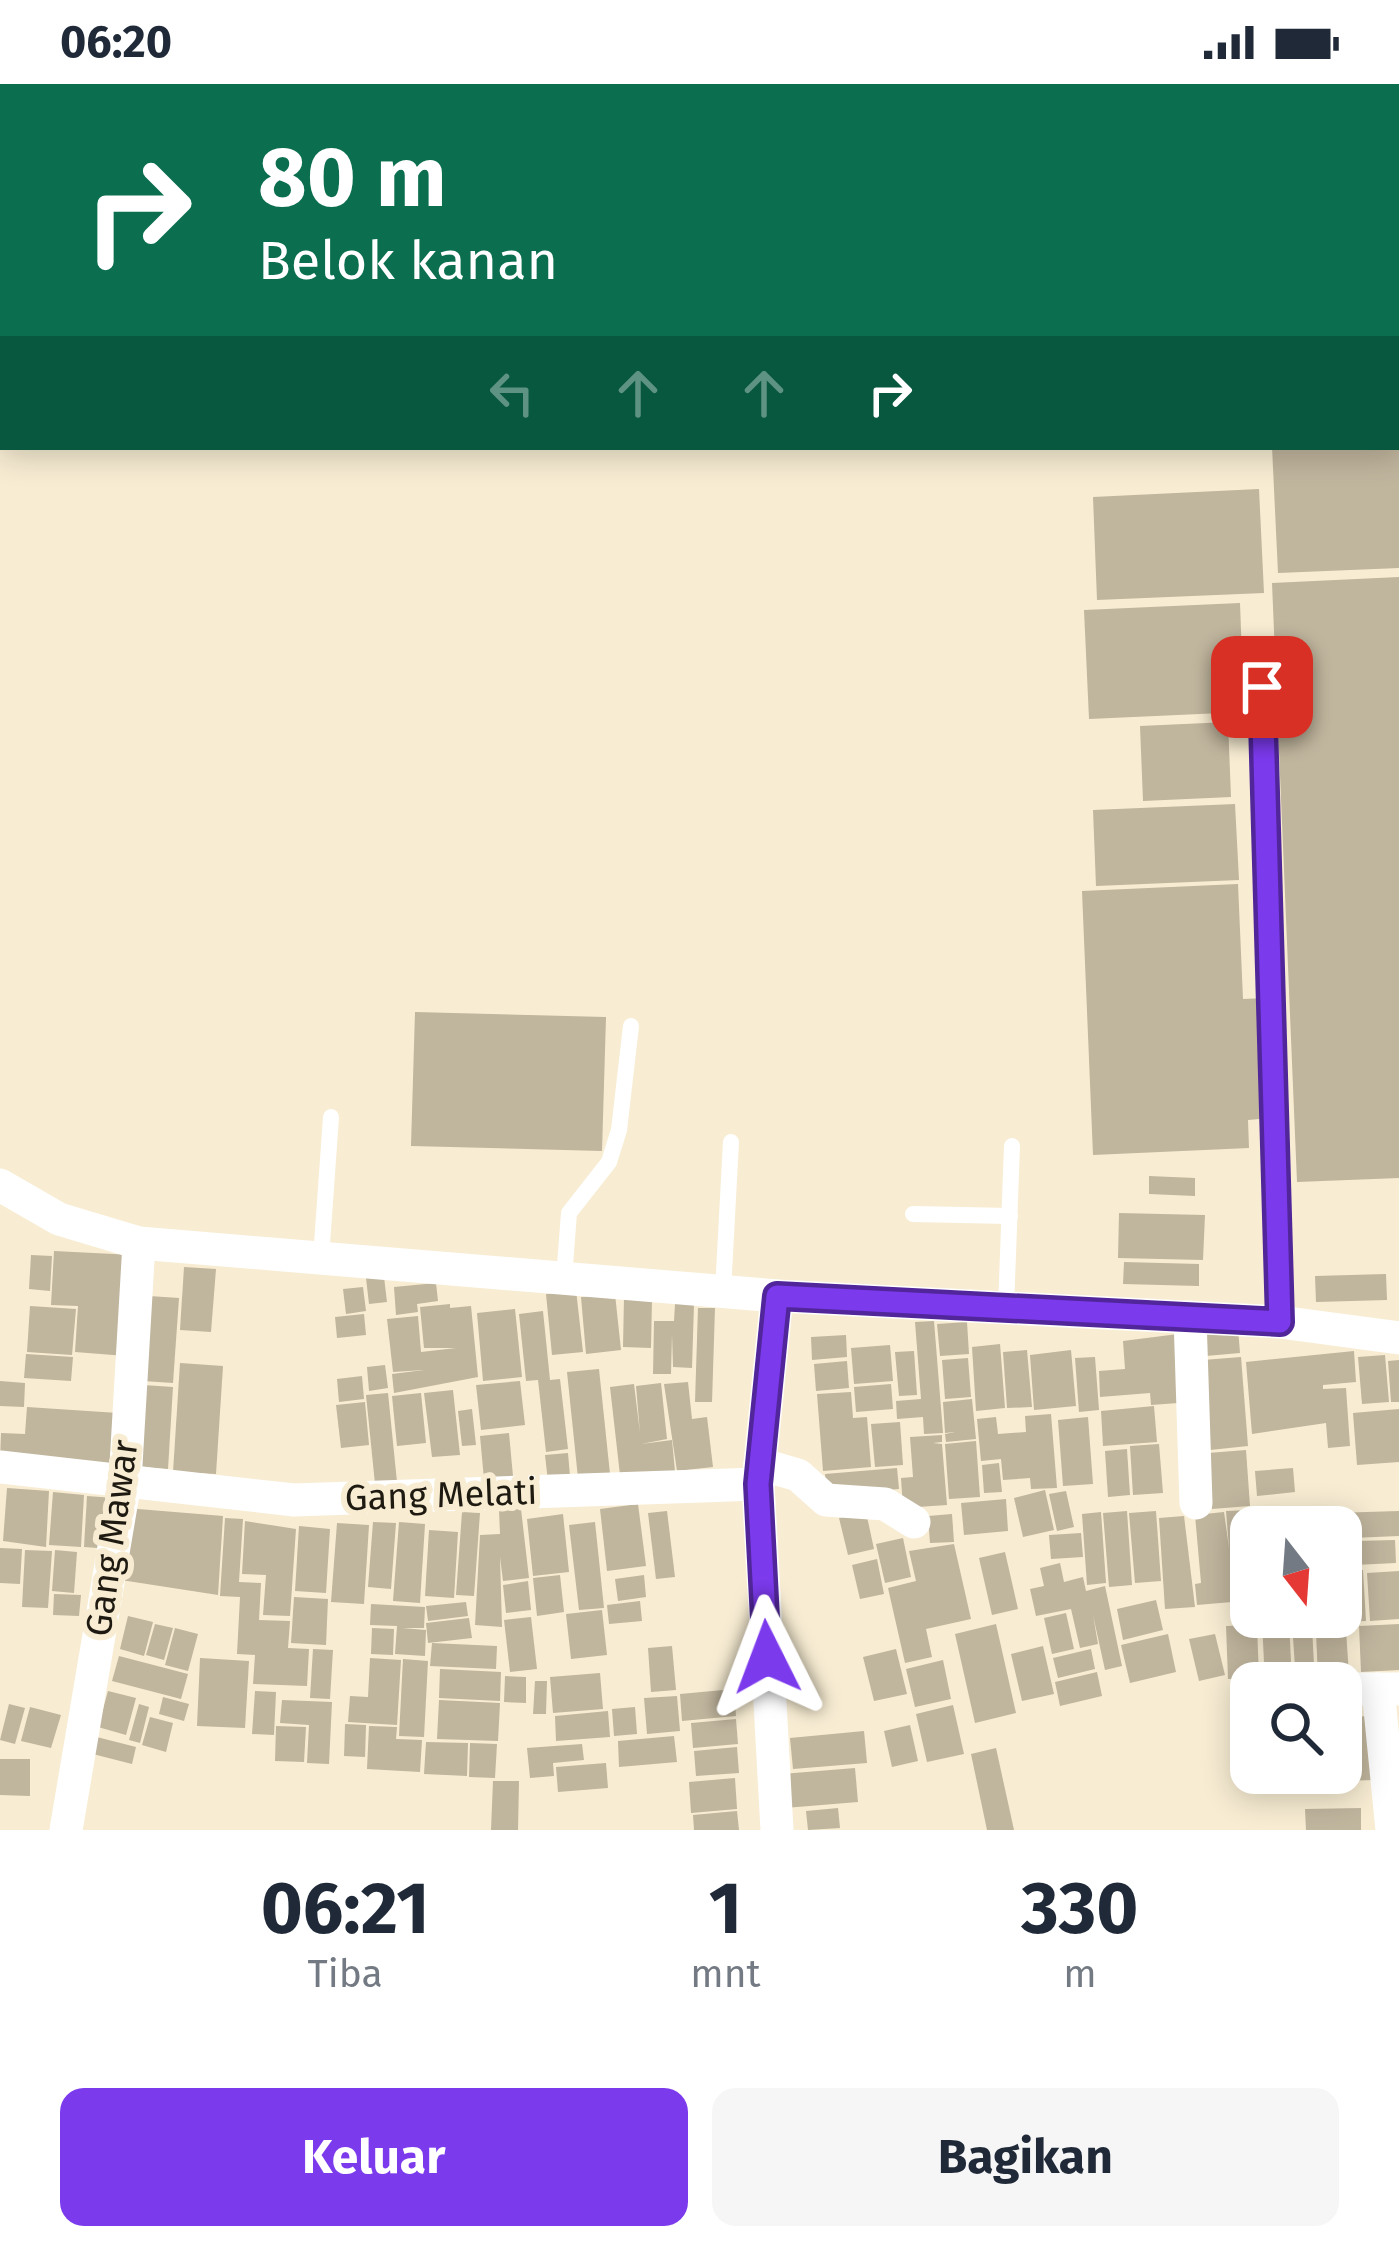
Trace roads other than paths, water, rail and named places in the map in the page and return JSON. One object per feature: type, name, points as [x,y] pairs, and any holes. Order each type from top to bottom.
[{"type":"street","points":[[0,1185],[59,1219],[139,1243],[777,1296],[1280,1322],[1399,1338]]},
{"type":"street","name":"Gang Mawar","points":[[66,1830],[125,1482],[139,1243]]},
{"type":"street","points":[[777,1296],[759,1474],[777,1830]]},
{"type":"street","points":[[1190,1317],[1196,1503]]},
{"type":"street","name":"Gang Melati","points":[[0,1467],[294,1500],[759,1474]]},
{"type":"street","points":[[759,1474],[798,1475],[826,1500],[885,1504],[914,1522]]},
{"type":"street","points":[[1388,1689],[1392,1830]]},
{"type":"lane","points":[[1260,644],[1280,1322]]},
{"type":"lane","points":[[564,1278],[568,1213],[609,1162],[619,1130],[631,1026]]},
{"type":"lane","points":[[321,1258],[331,1117]]},
{"type":"lane","points":[[723,1291],[731,1142]]},
{"type":"lane","points":[[1006,1308],[1012,1146]]},
{"type":"lane","points":[[913,1214],[1010,1216]]}]
